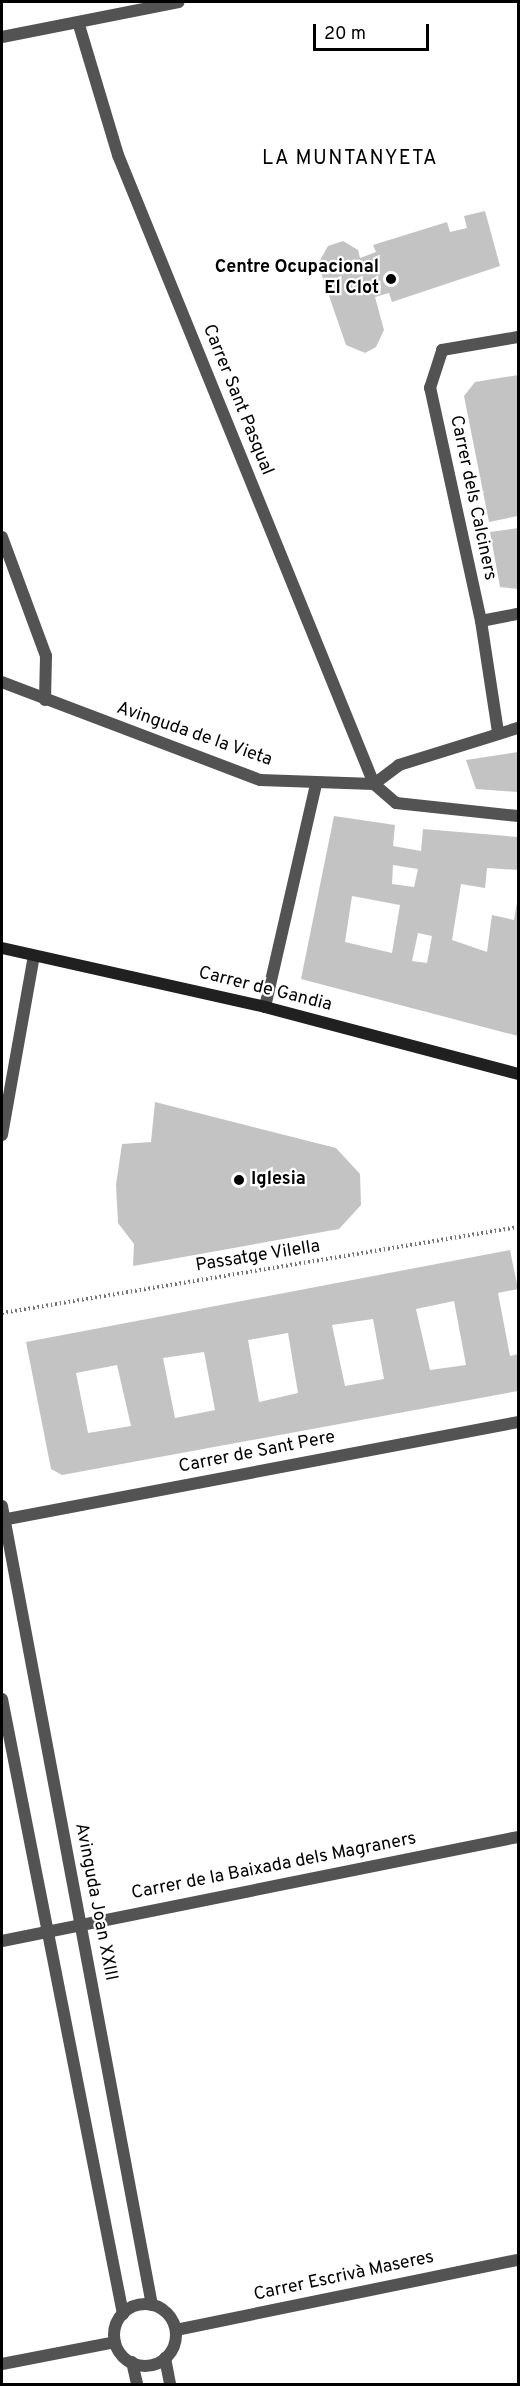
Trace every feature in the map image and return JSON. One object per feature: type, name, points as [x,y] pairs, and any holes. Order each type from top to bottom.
[{"type":"street","points":[[2,37],[79,26],[180,2]]},
{"type":"street","name":"Carrer Sant Pasqual","points":[[79,26],[118,155],[374,784]]},
{"type":"street","name":"Carrer dels Calciners","points":[[498,732],[481,621],[430,388],[442,350],[519,337]]},
{"type":"street","points":[[2,537],[45,656],[45,700]]},
{"type":"street","points":[[481,621],[519,614]]},
{"type":"street","name":"Avinguda de la Vieta","points":[[3,688],[45,700],[260,780],[316,785],[374,784]]},
{"type":"street","points":[[519,728],[498,732],[399,765],[374,784],[396,803],[519,816]]},
{"type":"street","points":[[265,1007],[316,785]]},
{"type":"street","name":"Carrer de Gandia","points":[[2,948],[265,1007],[519,1074]]},
{"type":"street","points":[[2,1135],[34,956]]},
{"type":"street","name":"Carrer de Sant Pere","points":[[3,1520],[519,1422]]},
{"type":"street","name":"Avinguda Joan XXIII","points":[[2,1506],[152,2305]]},
{"type":"street","points":[[2,1699],[123,2314],[115,2342]]},
{"type":"street","name":"Carrer de la Baixada dels Magraners","points":[[2,1941],[519,1837]]},
{"type":"street","name":"Carrer Escrivà Maseres","points":[[176,2330],[519,2260]]},
{"type":"street","points":[[123,2314],[139,2304],[152,2305],[166,2313],[176,2330],[165,2358],[170,2385]]},
{"type":"street","points":[[115,2342],[132,2362],[137,2385]]},
{"type":"street","points":[[2,2364],[115,2342]]},
{"type":"street","points":[[132,2362],[146,2366],[165,2358]]},
{"type":"path","name":"Passatge Vilella","points":[[2,1313],[519,1227]]},
{"type":"building","name":"Centre Ocupacional El Clot","points":[[485,211],[500,266],[392,302],[389,293],[375,297],[384,330],[376,347],[365,353],[346,345],[318,264],[328,246],[343,241],[358,250],[360,258],[376,252],[373,245],[447,222],[450,232],[467,228],[464,216]]},
{"type":"building","points":[[518,375],[518,516],[489,522],[464,396],[475,382]]},
{"type":"building","points":[[518,528],[518,589],[500,587],[490,532]]},
{"type":"building","points":[[518,752],[518,792],[476,789],[466,760]]},
{"type":"building","points":[[334,816],[395,825],[393,846],[421,851],[423,829],[518,837],[518,870],[487,868],[485,888],[461,884],[452,940],[487,952],[492,915],[514,920],[518,897],[518,1036],[301,979]],"holes":[[[393,865],[418,869],[414,887],[392,884]],[[352,896],[400,905],[392,953],[345,942]],[[418,933],[432,936],[427,963],[412,961]]]},
{"type":"building","name":"Iglesia","points":[[155,1102],[336,1148],[360,1174],[361,1205],[339,1229],[133,1266],[134,1244],[118,1223],[116,1185],[122,1144],[151,1142]]},
{"type":"building","points":[[510,1250],[518,1289],[498,1293],[510,1356],[518,1354],[518,1391],[62,1475],[51,1469],[26,1342]],"holes":[[[454,1301],[466,1365],[430,1370],[416,1309]],[[373,1319],[384,1379],[345,1386],[332,1325]],[[288,1333],[298,1393],[259,1402],[248,1340]],[[204,1352],[215,1410],[175,1418],[163,1358]],[[117,1365],[131,1426],[88,1433],[76,1373]]]},
{"type":"place","name":"Centre Ocupacional El Clot","points":[[391,279]]},
{"type":"place","name":"Iglesia","points":[[239,1180]]},
{"type":"district","name":"LA MUNTANYETA","points":[[350,159]]}]
